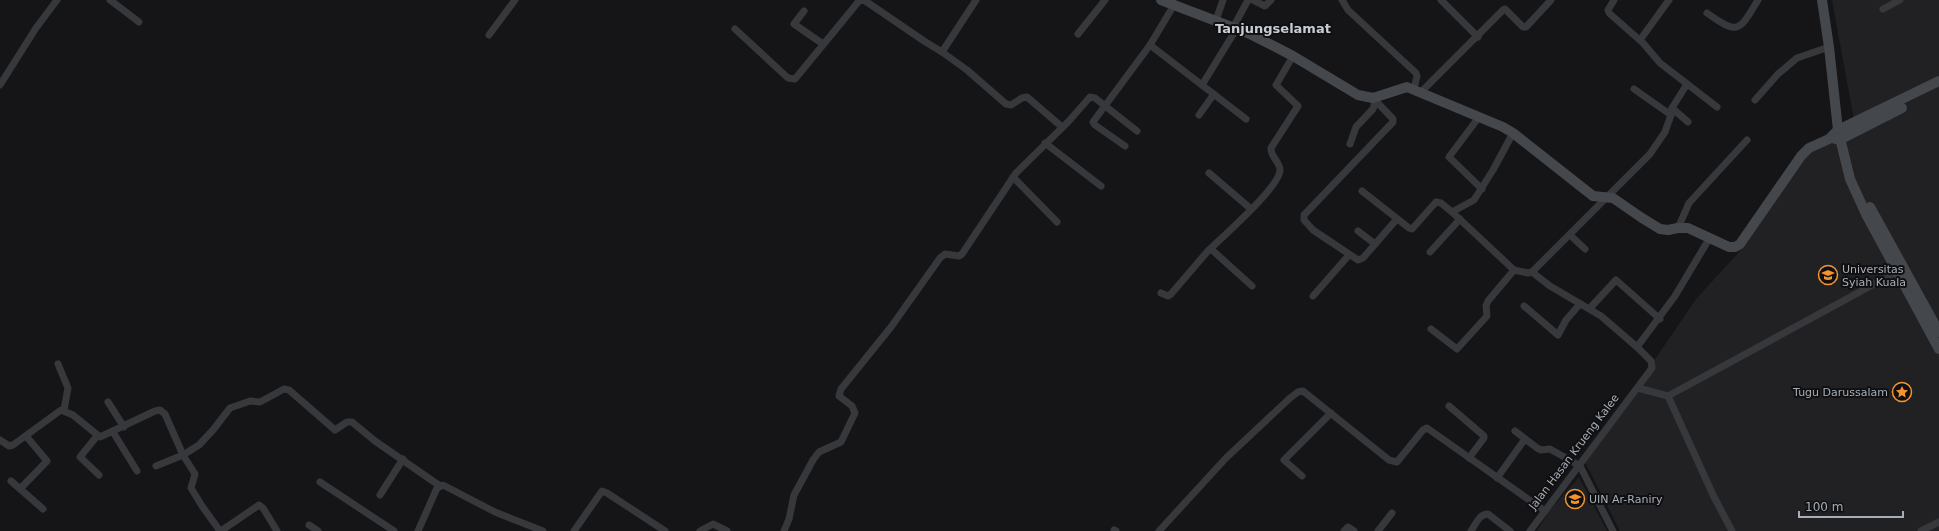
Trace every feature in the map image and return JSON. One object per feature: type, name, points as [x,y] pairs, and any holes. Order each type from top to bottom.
[{"type":"street","points":[[0,85],[36,28],[57,0]]},
{"type":"street","points":[[110,0],[139,22]]},
{"type":"street","points":[[489,35],[515,0]]},
{"type":"street","points":[[942,52],[976,0]]},
{"type":"street","points":[[1078,34],[1105,0]]},
{"type":"street","points":[[1161,0],[1236,27],[1293,56],[1358,95],[1374,100],[1393,119],[1393,122],[1304,215],[1305,222],[1312,230],[1349,255],[1360,260],[1396,220]]},
{"type":"street","points":[[1216,20],[1223,0]]},
{"type":"street","points":[[1202,85],[1236,27],[1248,0]]},
{"type":"street","points":[[1253,0],[1265,6],[1271,0]]},
{"type":"street","points":[[1342,0],[1348,10],[1416,73],[1417,91]]},
{"type":"street","points":[[1442,0],[1478,37]]},
{"type":"street","points":[[1417,91],[1478,37],[1505,9],[1523,27],[1526,27],[1551,0]]},
{"type":"street","points":[[1614,0],[1608,10],[1609,13],[1622,26],[1640,40],[1660,63],[1717,107]]},
{"type":"street","points":[[1640,40],[1669,0]]},
{"type":"street","points":[[1707,13],[1726,27],[1734,28],[1742,24],[1758,0]]},
{"type":"street","points":[[1822,0],[1841,131],[1858,183],[1939,349]]},
{"type":"street","points":[[1883,9],[1900,0]]},
{"type":"street","points":[[735,29],[791,80],[795,79],[858,1],[865,1],[942,52],[1009,106],[1022,98],[1027,97],[1062,126]]},
{"type":"street","points":[[1125,146],[1094,123],[1094,120],[1150,45],[1174,5]]},
{"type":"street","points":[[804,11],[794,24],[823,44]]},
{"type":"street","points":[[1150,45],[1246,119]]},
{"type":"street","points":[[1755,100],[1778,74],[1797,58],[1830,47]]},
{"type":"street","points":[[1161,293],[1168,296],[1211,249],[1264,196],[1279,174],[1280,168],[1271,148],[1298,108],[1297,104],[1276,85],[1293,56]]},
{"type":"street","points":[[1374,100],[1402,88],[1417,91],[1513,133],[1589,194],[1596,197],[1613,198],[1660,229],[1668,230],[1688,228],[1729,247],[1739,245],[1808,148],[1829,139],[1841,131],[1939,81]]},
{"type":"street","points":[[1362,191],[1396,220],[1412,228],[1436,202],[1441,203],[1514,270],[1528,273],[1532,272],[1650,154],[1666,132],[1671,111],[1687,84]]},
{"type":"street","points":[[1841,131],[1939,88]]},
{"type":"street","points":[[1634,89],[1688,122]]},
{"type":"street","points":[[1198,115],[1214,94]]},
{"type":"street","points":[[784,531],[789,519],[794,494],[813,460],[819,452],[841,442],[855,413],[852,406],[839,396],[841,389],[891,327],[940,258],[945,254],[959,256],[962,254],[1013,177],[1090,97],[1095,98],[1137,131]]},
{"type":"street","points":[[1350,144],[1356,127],[1373,109],[1374,100]]},
{"type":"street","points":[[1479,117],[1449,158],[1482,188]]},
{"type":"street","points":[[1452,212],[1473,201],[1513,133]]},
{"type":"street","points":[[1678,228],[1689,203],[1747,140]]},
{"type":"street","points":[[1045,143],[1101,186]]},
{"type":"street","points":[[1209,173],[1251,209]]},
{"type":"street","points":[[1013,177],[1057,222]]},
{"type":"street","points":[[1430,252],[1460,219]]},
{"type":"street","points":[[1358,231],[1375,244]]},
{"type":"street","points":[[1570,235],[1585,249]]},
{"type":"street","points":[[1637,347],[1660,319],[1709,239]]},
{"type":"street","points":[[1211,249],[1252,286]]},
{"type":"street","points":[[1313,296],[1349,255]]},
{"type":"street","points":[[1431,329],[1457,348],[1487,316],[1486,306],[1488,301],[1514,270]]},
{"type":"street","points":[[1901,270],[1939,332]]},
{"type":"street","points":[[1638,388],[1668,396],[1901,270]]},
{"type":"street","name":"Jalan Hasan Krueng Kalee","points":[[1530,531],[1652,368],[1651,361],[1637,347],[1590,308],[1580,304],[1550,286],[1532,272]]},
{"type":"street","points":[[1590,308],[1616,280],[1660,319]]},
{"type":"street","points":[[1524,306],[1558,335],[1566,320],[1580,304]]},
{"type":"street","points":[[58,364],[68,388],[64,410]]},
{"type":"street","points":[[156,466],[183,455],[204,440],[230,408],[250,401],[263,401],[286,389],[335,430],[347,422],[352,422],[375,441],[440,486],[443,485],[526,528],[543,531]]},
{"type":"street","points":[[1158,531],[1226,458],[1298,392],[1303,391],[1389,460],[1396,462],[1422,430],[1427,428],[1545,512]]},
{"type":"street","points":[[1668,396],[1714,497],[1732,531]]},
{"type":"street","points":[[108,402],[124,427]]},
{"type":"street","points":[[1449,406],[1484,436],[1469,458]]},
{"type":"street","points":[[0,440],[11,446],[58,411],[64,410],[72,415],[97,436],[104,436],[155,411],[163,411],[183,455],[195,474],[191,487],[194,494],[221,531],[259,506],[263,508],[277,531]]},
{"type":"street","points":[[1302,476],[1284,460],[1331,413]]},
{"type":"street","points":[[1515,431],[1537,448],[1541,450],[1550,449],[1580,466],[1613,531]]},
{"type":"street","points":[[113,432],[137,471]]},
{"type":"street","points":[[20,489],[48,461],[26,436]]},
{"type":"street","points":[[97,436],[80,457],[99,475]]},
{"type":"street","points":[[1497,478],[1525,439]]},
{"type":"street","points":[[380,495],[403,459]]},
{"type":"street","points":[[11,481],[43,509]]},
{"type":"street","points":[[320,482],[394,531]]},
{"type":"street","points":[[418,531],[437,488],[440,486]]},
{"type":"street","points":[[574,531],[602,491],[665,531]]},
{"type":"street","points":[[1378,531],[1392,513]]},
{"type":"street","points":[[1471,531],[1481,516],[1488,514],[1510,531]]},
{"type":"street","points":[[1922,531],[1939,522]]},
{"type":"street","points":[[700,531],[713,524],[727,531]]},
{"type":"street","points":[[309,525],[318,531]]},
{"type":"street","points":[[1344,531],[1348,527],[1354,531]]},
{"type":"shaded area","name":"Universitas Syiah Kuala","points":[[1832,0],[1939,0],[1939,531],[1620,531],[1585,462],[1696,299],[1739,252],[1803,157],[1854,120]]},
{"type":"shaded area","name":"UIN Ar-Raniry","points":[[1579,477],[1607,531],[1537,531],[1550,510]]},
{"type":"place","name":"Universitas Syiah Kuala","points":[[1828,275]]},
{"type":"place","name":"Tugu Darussalam","points":[[1902,392]]},
{"type":"place","name":"UIN Ar-Raniry","points":[[1575,499]]},
{"type":"district","name":"Tanjungselamat","points":[[1273,28]]}]
